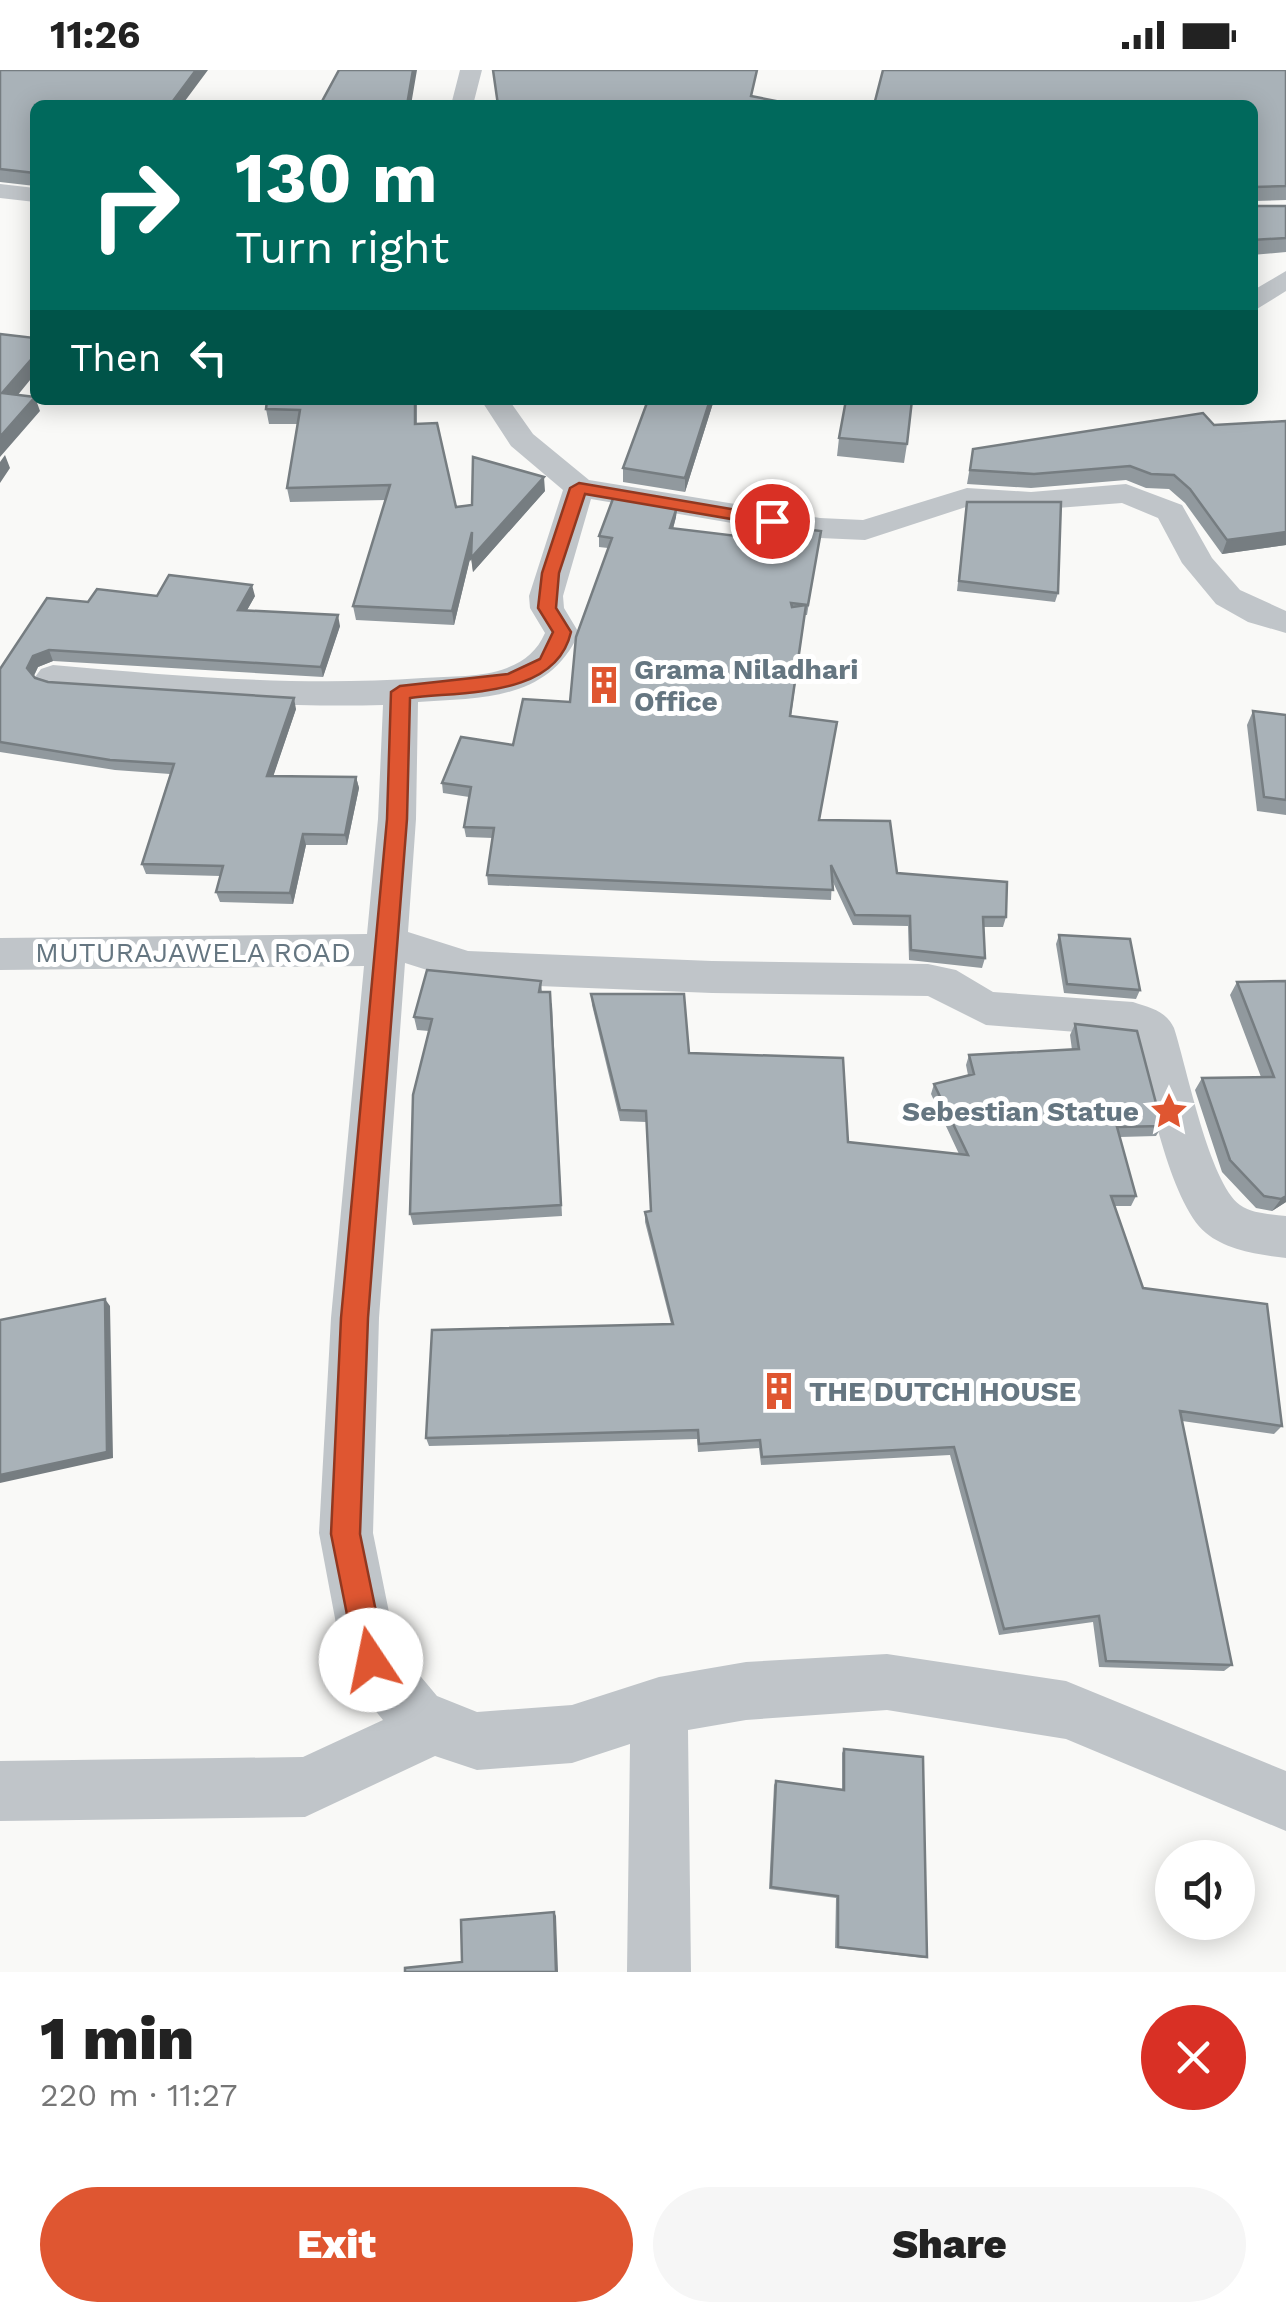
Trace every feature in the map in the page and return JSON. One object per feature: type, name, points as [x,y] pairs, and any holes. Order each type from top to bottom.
[{"type":"street","points":[[463,100],[471,70]]},
{"type":"street","points":[[0,191],[30,195]]},
{"type":"street","points":[[1258,300],[1286,279]]},
{"type":"street","points":[[498,405],[522,440],[579,488],[820,528],[865,530],[967,498],[1031,500],[1126,493],[1171,512],[1198,564],[1228,597],[1286,622]]},
{"type":"street","points":[[53,677],[238,693],[328,696],[512,680],[547,663],[558,647],[562,632],[547,608],[550,573],[579,488]]},
{"type":"street","points":[[400,692],[397,819],[354,1318],[346,1534],[371,1660],[417,1716],[434,1727],[477,1740],[572,1734],[659,1706],[746,1691],[888,1682],[1066,1710],[1286,1800]]},
{"type":"street","name":"MUTURAJAWELA ROAD","points":[[0,954],[386,945],[468,966],[712,977],[928,980],[941,982],[986,1008],[1133,1019],[1153,1028],[1198,1183],[1219,1217],[1262,1235],[1286,1237]]},
{"type":"street","points":[[659,1706],[659,1972]]},
{"type":"street","points":[[0,1791],[306,1787],[434,1727]]},
{"type":"building","points":[[0,70],[196,70],[174,100],[30,100],[30,172],[0,169]]},
{"type":"building","points":[[339,70],[413,70],[408,100],[323,100]]},
{"type":"building","points":[[493,70],[757,70],[751,96],[771,100],[497,100]]},
{"type":"building","points":[[883,70],[1286,70],[1286,186],[1258,187],[1258,100],[875,100]]},
{"type":"building","points":[[1258,206],[1286,206],[1286,238],[1258,240]]},
{"type":"building","points":[[0,334],[30,337],[30,361],[2,393],[30,396],[30,403],[0,437]]},
{"type":"building","points":[[266,405],[415,405],[415,424],[437,423],[456,507],[472,505],[473,457],[544,477],[471,558],[472,532],[452,611],[353,606],[390,485],[287,488],[300,410],[266,409]]},
{"type":"building","points":[[646,405],[708,405],[685,478],[623,468]]},
{"type":"building","points":[[845,405],[911,405],[907,444],[839,438]]},
{"type":"building","points":[[1203,413],[1214,425],[1286,421],[1286,532],[1227,540],[1190,489],[1174,475],[1151,474],[1130,466],[1034,474],[970,470],[973,449]]},
{"type":"building","points":[[614,496],[677,507],[670,528],[770,540],[770,525],[821,531],[808,605],[791,603],[792,607],[806,605],[790,716],[837,722],[819,820],[890,821],[897,873],[1007,882],[1006,917],[983,917],[985,958],[911,950],[910,916],[855,915],[831,865],[833,890],[487,875],[494,828],[464,827],[471,787],[442,783],[461,737],[513,745],[523,699],[570,702],[576,637],[612,538],[599,536]]},
{"type":"building","points":[[967,502],[1061,502],[1058,593],[959,581]]},
{"type":"building","points":[[169,575],[252,585],[238,610],[338,615],[321,667],[49,650],[33,656],[27,668],[35,678],[48,682],[294,698],[267,776],[356,777],[345,835],[303,834],[290,893],[216,892],[223,866],[142,864],[174,764],[110,760],[0,742],[0,669],[47,598],[88,602],[97,589],[157,596]]},
{"type":"building","points":[[1253,711],[1286,715],[1286,800],[1264,797]]},
{"type":"building","points":[[1059,935],[1130,939],[1140,990],[1067,984]]},
{"type":"building","points":[[427,970],[541,981],[539,992],[550,992],[561,1205],[410,1214],[413,1095],[432,1019],[414,1017]]},
{"type":"building","points":[[1286,981],[1286,1196],[1281,1199],[1264,1196],[1230,1160],[1202,1078],[1274,1077],[1237,982]]},
{"type":"building","points":[[591,994],[684,994],[689,1053],[843,1058],[848,1142],[968,1155],[934,1084],[974,1074],[969,1055],[1079,1049],[1075,1024],[1137,1031],[1162,1126],[1117,1127],[1136,1196],[1111,1196],[1143,1288],[1267,1304],[1282,1426],[1180,1411],[1232,1665],[1106,1661],[1099,1616],[1004,1629],[954,1447],[762,1457],[760,1440],[699,1444],[698,1430],[426,1438],[432,1330],[673,1324],[645,1212],[651,1211],[646,1111],[620,1110]]},
{"type":"building","points":[[105,1299],[107,1452],[0,1475],[0,1320]]},
{"type":"building","points":[[844,1749],[923,1757],[927,1957],[838,1947],[838,1896],[771,1887],[776,1781],[844,1790]]},
{"type":"building","points":[[554,1912],[556,1972],[405,1972],[405,1968],[462,1962],[461,1920]]},
{"type":"place","name":"Grama Niladhari Office","points":[[604,685]]},
{"type":"place","name":"Sebestian Statue","points":[[1169,1111]]},
{"type":"place","name":"THE DUTCH HOUSE","points":[[779,1391]]},
{"type":"route","points":[[371,1660],[346,1534],[354,1318],[397,819],[400,692],[512,680],[547,663],[562,632],[547,608],[550,573],[579,488],[772,521]]}]
